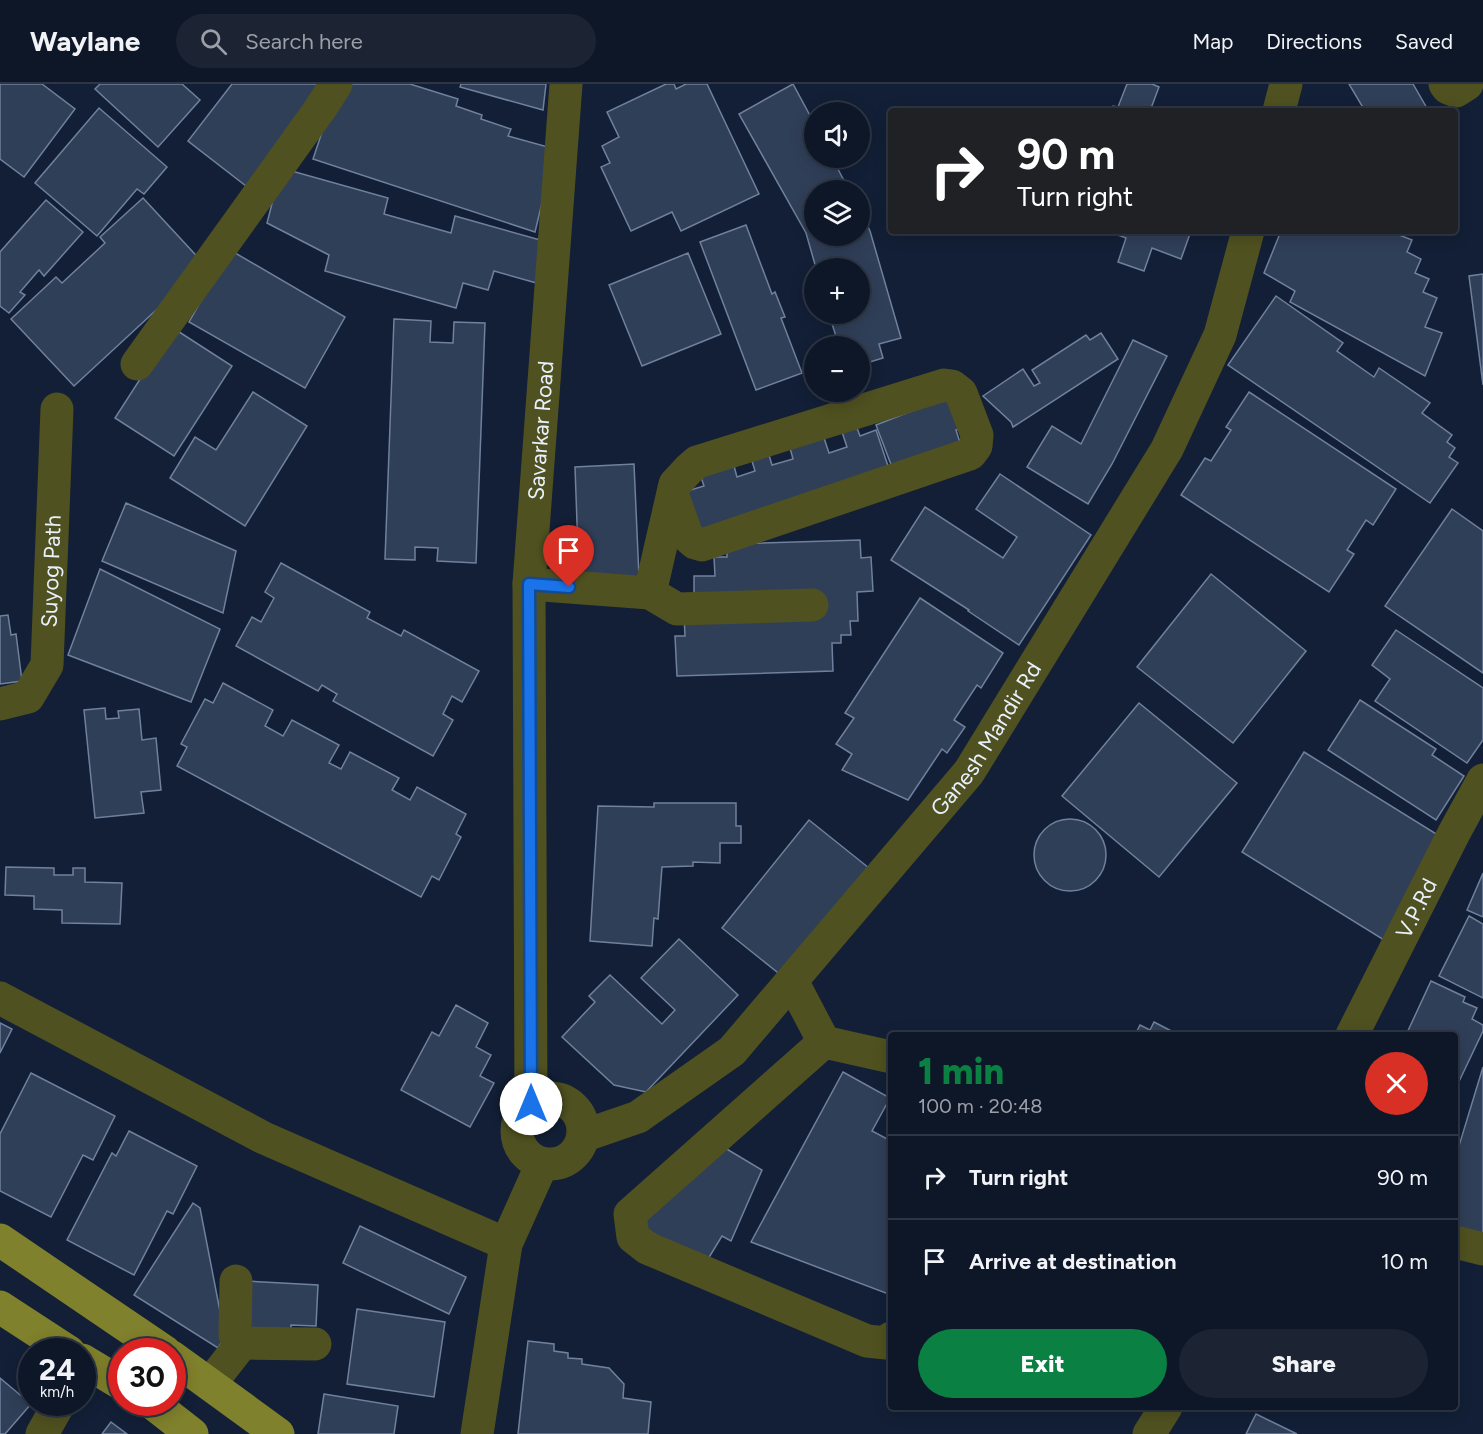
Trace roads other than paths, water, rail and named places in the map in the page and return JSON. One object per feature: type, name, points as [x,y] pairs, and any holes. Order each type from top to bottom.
[{"type":"main road","points":[[0,1240],[144,1338]]},
{"type":"main road","points":[[0,1307],[48,1338]]},
{"type":"main road","points":[[186,1367],[278,1434]]},
{"type":"main road","points":[[169,1416],[192,1434]]},
{"type":"street","points":[[137,364],[336,84]]},
{"type":"street","name":"Savarkar Road","points":[[531,1104],[529,584],[566,84]]},
{"type":"street","points":[[1280,108],[1287,84]]},
{"type":"street","points":[[1445,84],[1448,88],[1456,90],[1467,84]]},
{"type":"street","name":"Ganesh Mandir Rd","points":[[583,1136],[638,1117],[732,1051],[969,772],[1167,449],[1220,335],[1247,234]]},
{"type":"street","points":[[650,593],[675,484],[698,462],[944,385],[952,386],[962,393],[978,435],[976,446],[970,454],[702,545],[695,543],[687,536],[673,496]]},
{"type":"street","name":"Suyog Path","points":[[0,704],[28,697],[47,665],[57,409]]},
{"type":"street","points":[[529,584],[650,593],[677,609],[812,605]]},
{"type":"street","name":"V.P.Rd","points":[[1354,1032],[1483,780]]},
{"type":"street","points":[[792,981],[825,1042],[888,1056]]},
{"type":"street","points":[[0,998],[264,1138],[506,1244]]},
{"type":"street","points":[[825,1042],[630,1214],[633,1236],[647,1248],[867,1341],[885,1343],[888,1340]]},
{"type":"street","points":[[552,1098],[572,1106],[579,1114],[583,1125],[583,1136],[580,1147],[573,1155],[564,1161],[542,1164],[524,1152],[519,1143],[518,1122],[531,1104],[541,1099],[552,1098]]},
{"type":"street","points":[[477,1434],[506,1244],[542,1164]]},
{"type":"street","points":[[1458,1243],[1483,1249]]},
{"type":"street","points":[[236,1281],[235,1335],[242,1343],[315,1344]]},
{"type":"street","points":[[210,1384],[242,1343]]},
{"type":"street","points":[[1149,1434],[1164,1410]]},
{"type":"street","points":[[42,1434],[52,1416]]}]
